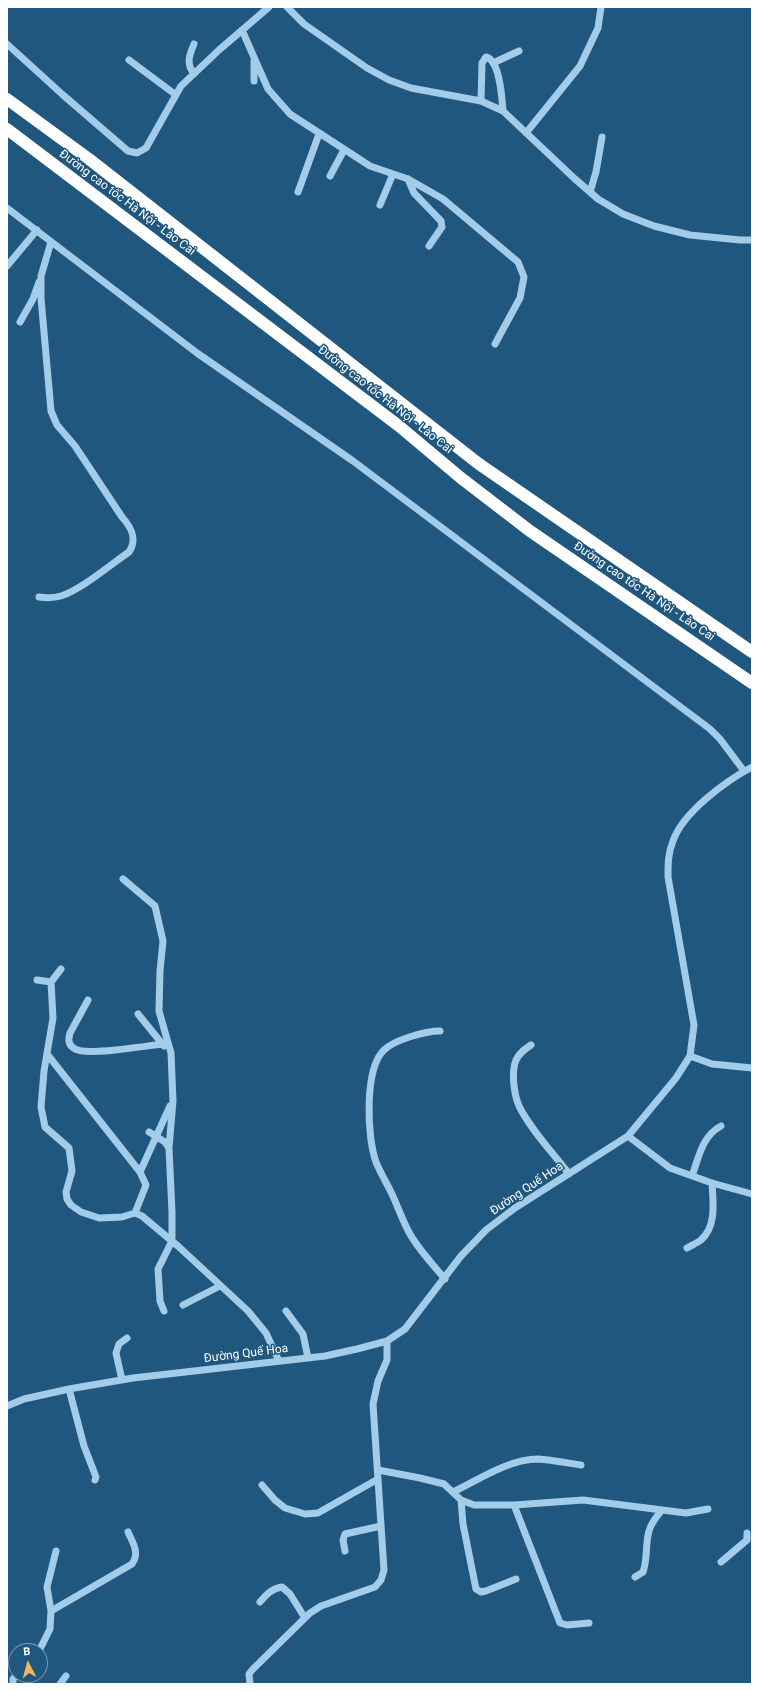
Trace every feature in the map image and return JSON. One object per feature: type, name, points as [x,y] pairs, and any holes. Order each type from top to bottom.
[{"type":"highway","name":"Đường cao tốc Hà Nội - Lào Cai","points":[[7,99],[89,159],[479,464],[752,652]]},
{"type":"highway","name":"Đường cao tốc Hà Nội - Lào Cai","points":[[7,129],[399,426],[461,478],[530,531],[752,683]]},
{"type":"street","points":[[7,44],[128,151],[137,153],[146,148],[180,86],[269,7]]},
{"type":"street","points":[[287,7],[304,24],[367,68],[389,80],[411,88],[481,101],[503,111],[598,199],[623,214],[654,226],[690,235],[752,240]]},
{"type":"street","points":[[526,133],[580,66],[598,28],[601,7]]},
{"type":"street","points":[[242,30],[268,89],[290,114],[370,166],[408,179],[444,199],[518,262],[524,277],[520,298],[494,344]]},
{"type":"street","points":[[194,44],[188,59],[190,69],[194,74]]},
{"type":"street","points":[[493,63],[519,51]]},
{"type":"street","points":[[481,101],[482,63],[486,57],[491,59],[501,86],[503,111]]},
{"type":"street","points":[[254,58],[254,81]]},
{"type":"street","points":[[129,60],[176,95]]},
{"type":"street","points":[[298,192],[319,134]]},
{"type":"street","points":[[590,192],[596,172],[602,136]]},
{"type":"street","points":[[330,176],[344,150]]},
{"type":"street","points":[[380,205],[393,174]]},
{"type":"street","points":[[408,179],[414,193],[441,221],[442,227],[430,246]]},
{"type":"street","points":[[7,208],[197,353],[353,461],[710,728],[744,771]]},
{"type":"street","points":[[7,266],[37,230]]},
{"type":"street","points":[[20,322],[33,299],[50,242]]},
{"type":"street","points":[[39,597],[50,598],[61,596],[80,585],[129,552],[132,547],[133,536],[130,526],[122,517],[75,446],[57,425],[51,412],[41,298],[41,276]]},
{"type":"street","name":"Đường Quế Hoa","points":[[7,1406],[24,1399],[69,1389],[122,1380],[308,1358],[357,1349],[388,1341],[405,1329],[445,1279],[461,1256],[486,1230],[515,1208],[628,1136],[676,1078],[690,1056],[694,1025],[668,877],[668,858],[673,840],[683,821],[704,800],[744,771],[752,767]]},
{"type":"street","points":[[122,878],[155,906],[163,941],[160,971],[159,1010],[171,1052],[173,1101],[169,1148],[172,1242],[158,1269],[160,1300],[164,1311]]},
{"type":"street","points":[[61,969],[51,982],[53,1018],[41,1107],[45,1127],[69,1148],[72,1170],[66,1192],[67,1200],[81,1212],[99,1218],[122,1217],[135,1213],[142,1216],[248,1311],[266,1333],[279,1361]]},
{"type":"street","points":[[37,980],[51,982]]},
{"type":"street","points":[[88,1000],[68,1039],[70,1045],[75,1050],[82,1052],[101,1051],[162,1044]]},
{"type":"street","points":[[138,1014],[162,1044],[171,1052]]},
{"type":"street","points":[[440,1031],[429,1031],[417,1034],[384,1049],[379,1056],[373,1074],[369,1096],[368,1124],[376,1161],[408,1231],[445,1279]]},
{"type":"street","points":[[531,1045],[523,1050],[516,1060],[514,1076],[519,1105],[526,1118],[569,1174]]},
{"type":"street","points":[[47,1054],[140,1172],[146,1185],[135,1213]]},
{"type":"street","points":[[690,1056],[712,1064],[752,1068]]},
{"type":"street","points":[[140,1172],[173,1101]]},
{"type":"street","points":[[692,1176],[706,1139],[712,1131],[721,1126]]},
{"type":"street","points":[[149,1132],[165,1142],[169,1148]]},
{"type":"street","points":[[628,1136],[670,1168],[712,1183],[752,1194]]},
{"type":"street","points":[[687,1248],[702,1239],[714,1214],[712,1183]]},
{"type":"street","points":[[183,1305],[220,1286]]},
{"type":"street","points":[[286,1311],[303,1334],[308,1358]]},
{"type":"street","points":[[122,1380],[116,1353],[119,1344],[127,1338]]},
{"type":"street","points":[[250,1684],[249,1674],[252,1670],[305,1618],[321,1606],[375,1587],[381,1580],[384,1570],[373,1404],[378,1381],[387,1360],[388,1341]]},
{"type":"street","points":[[69,1389],[84,1446],[96,1477],[95,1480]]},
{"type":"street","points":[[453,1492],[493,1471],[538,1459],[581,1465]]},
{"type":"street","points":[[378,1470],[444,1484],[461,1500],[474,1505],[514,1505],[583,1500],[686,1513],[708,1509]]},
{"type":"street","points":[[262,1485],[275,1500],[285,1508],[305,1514],[318,1513],[378,1479]]},
{"type":"street","points":[[461,1500],[463,1524],[476,1589],[478,1592],[486,1591],[516,1579]]},
{"type":"street","points":[[514,1505],[560,1623],[567,1625],[589,1623]]},
{"type":"street","points":[[635,1577],[643,1572],[647,1559],[649,1530],[654,1520],[662,1510]]},
{"type":"street","points":[[345,1551],[343,1540],[345,1534],[381,1526]]},
{"type":"street","points":[[51,1611],[132,1564],[136,1555],[136,1549],[128,1532]]},
{"type":"street","points":[[721,1562],[747,1540],[748,1533]]},
{"type":"street","points":[[43,1643],[50,1629],[51,1611],[47,1587],[56,1551]]},
{"type":"street","points":[[260,1602],[268,1593],[282,1587],[290,1594],[305,1618]]},
{"type":"street","points":[[60,1684],[66,1676]]}]
